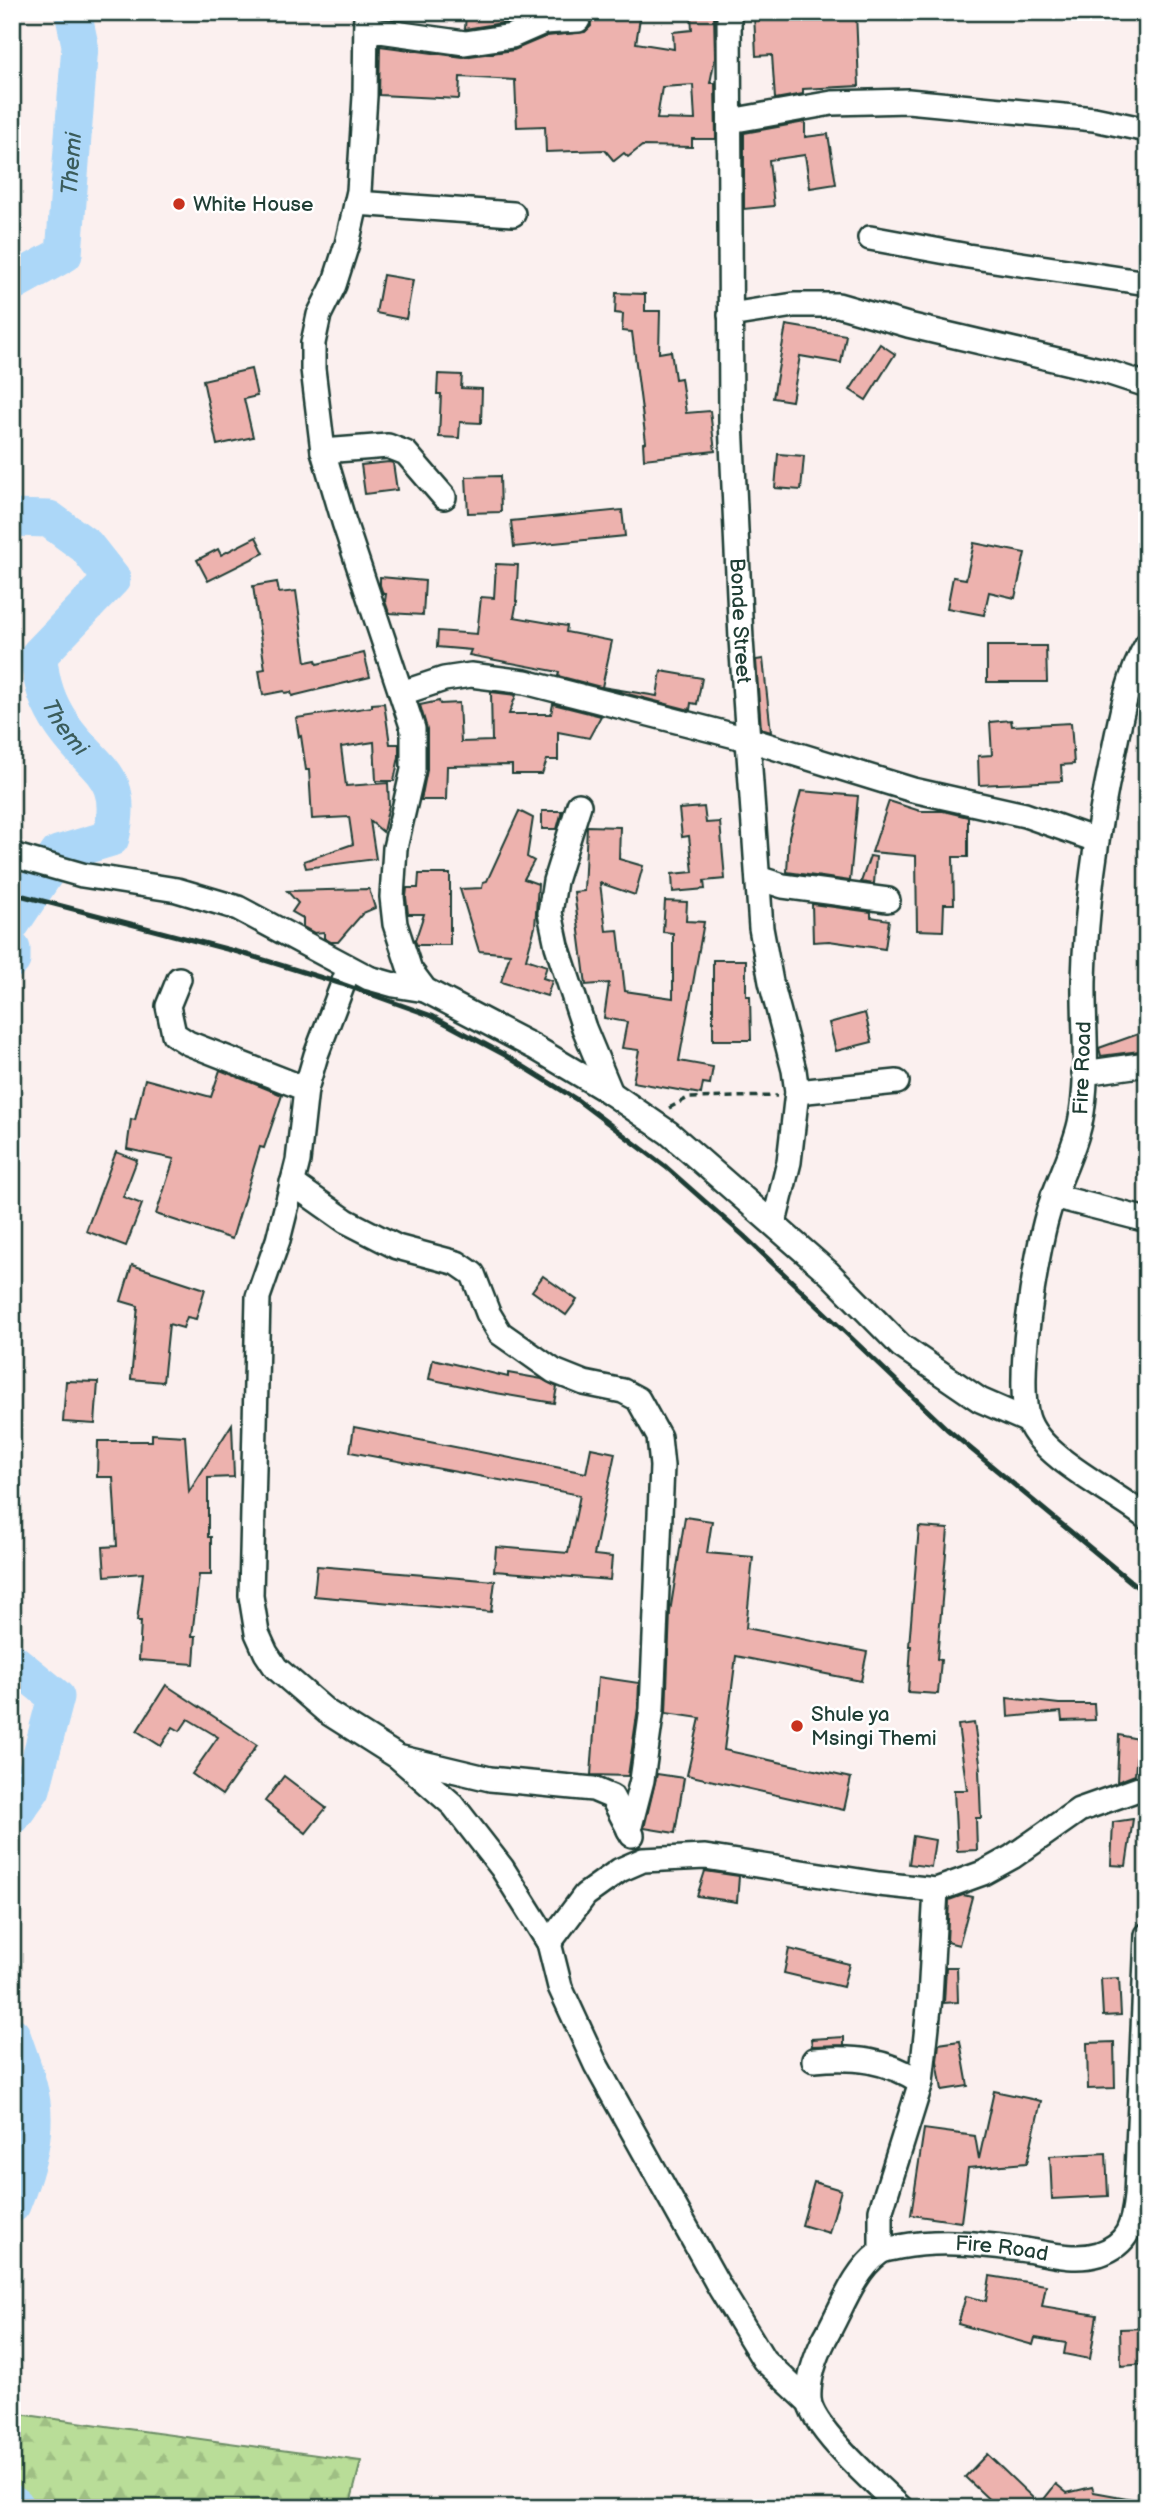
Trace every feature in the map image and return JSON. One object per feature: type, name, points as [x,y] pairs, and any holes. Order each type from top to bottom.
[{"type":"street","name":"Bonde Street","points":[[729,12],[734,507],[747,739],[764,953],[793,1063],[797,1094],[789,1162],[774,1223]]},
{"type":"street","points":[[425,990],[410,970],[401,947],[392,897],[395,848],[412,770],[413,729],[347,533],[323,451],[315,397],[313,343],[319,315],[334,285],[347,244],[356,203],[362,160],[366,20],[466,43],[512,36],[544,22],[578,20]]},
{"type":"street","points":[[730,121],[832,103],[908,101],[1094,119],[1147,130]]},
{"type":"street","points":[[356,203],[513,214]]},
{"type":"street","points":[[870,238],[1147,283]]},
{"type":"street","points":[[730,315],[794,305],[838,305],[908,325],[1072,363],[1147,385]]},
{"type":"street","points":[[323,451],[388,446],[405,453],[444,497]]},
{"type":"street","name":"Fire Road","points":[[1028,1421],[1023,1387],[1024,1367],[1042,1234],[1080,1123],[1084,1101],[1085,947],[1096,840],[1130,678],[1144,652]]},
{"type":"street","points":[[402,693],[444,679],[471,675],[492,676],[608,701],[747,739],[913,790],[1025,815],[1096,840]]},
{"type":"street","points":[[579,805],[555,881],[550,913],[557,946],[583,1028],[611,1093]]},
{"type":"street","points":[[12,855],[82,876],[177,890],[238,908],[369,978],[425,990],[501,1029],[611,1093],[669,1133],[774,1223],[901,1346],[980,1400],[1028,1421],[1046,1445],[1066,1462],[1147,1518]]},
{"type":"street","points":[[758,878],[816,891],[888,900]]},
{"type":"street","points":[[349,968],[306,1088],[298,1161],[278,1240],[258,1297],[251,1596],[257,1633],[276,1668],[327,1712],[398,1757],[453,1805],[502,1868],[549,1943],[560,1987],[596,2065],[720,2288],[764,2360],[809,2402],[834,2441],[859,2469],[901,2508]]},
{"type":"street","points":[[178,979],[169,1006],[174,1034],[188,1043],[306,1088]]},
{"type":"street","points":[[1084,1073],[1147,1064]]},
{"type":"street","points":[[797,1094],[897,1082]]},
{"type":"street","points":[[292,1183],[346,1222],[397,1247],[457,1264],[473,1274],[488,1313],[500,1333],[554,1371],[584,1382],[623,1391],[638,1399],[659,1437],[662,1466],[652,1709],[642,1780],[629,1830]]},
{"type":"street","points":[[1053,1196],[1147,1220]]},
{"type":"street","points":[[398,1757],[490,1779],[593,1789],[612,1797],[643,1860]]},
{"type":"street","points":[[549,1943],[584,1895],[620,1870],[643,1860],[705,1857],[879,1884],[936,1890],[983,1873],[1012,1857],[1079,1810],[1118,1794],[1147,1786]]},
{"type":"street","points":[[809,2402],[810,2381],[821,2346],[856,2280],[881,2251],[881,2210],[921,2082],[930,1998],[936,1890]]},
{"type":"street","name":"Fire Road","points":[[881,2251],[949,2241],[1078,2258],[1112,2249],[1124,2239],[1133,2223],[1136,2196],[1147,1935]]},
{"type":"street","points":[[814,2060],[854,2057],[872,2060],[889,2064],[921,2082]]},
{"type":"path","points":[[659,1109],[670,1108],[688,1098],[797,1094]]},
{"type":"green space","points":[[12,2413],[361,2461],[349,2508],[12,2508]]},
{"type":"building","points":[[466,12],[531,12],[508,22],[465,29]]},
{"type":"building","points":[[590,12],[641,12],[636,43],[674,49],[673,32],[692,30],[691,15],[714,13],[715,58],[710,83],[715,83],[716,139],[692,139],[692,147],[642,146],[628,157],[624,153],[614,161],[605,150],[546,152],[545,126],[517,127],[515,80],[460,77],[459,99],[379,95],[380,46],[463,57],[514,50],[547,36],[585,32],[591,26]],"holes":[[[693,85],[695,120],[657,119],[662,87]]]},
{"type":"building","points":[[856,12],[859,86],[803,89],[803,94],[775,99],[772,55],[756,56],[754,14]]},
{"type":"building","points":[[805,122],[805,137],[828,134],[836,184],[810,188],[805,155],[769,160],[774,206],[744,209],[744,133]]},
{"type":"building","points":[[383,275],[413,280],[406,319],[376,313]]},
{"type":"building","points":[[616,293],[645,294],[645,311],[660,311],[659,353],[671,351],[675,379],[681,378],[686,413],[710,411],[715,451],[644,459],[643,443],[646,442],[632,332],[622,331],[623,314],[615,313]]},
{"type":"building","points":[[786,325],[846,335],[841,363],[800,356],[792,401],[773,398]]},
{"type":"building","points":[[880,344],[895,354],[866,400],[850,390]]},
{"type":"building","points":[[251,369],[257,396],[244,399],[253,437],[217,445],[203,380]]},
{"type":"building","points":[[438,374],[462,375],[461,388],[482,389],[481,423],[460,422],[459,438],[439,437],[441,394],[437,394]]},
{"type":"building","points":[[778,454],[804,456],[801,490],[775,488]]},
{"type":"building","points":[[393,463],[397,490],[365,494],[361,465]]},
{"type":"building","points":[[500,476],[501,512],[468,513],[466,477]]},
{"type":"building","points":[[622,510],[625,536],[514,547],[511,521]]},
{"type":"building","points":[[256,537],[264,553],[208,581],[197,560],[218,549],[221,555]]},
{"type":"building","points":[[974,543],[1025,553],[1015,598],[989,592],[984,615],[947,608],[953,577],[966,579]]},
{"type":"building","points":[[496,564],[518,565],[514,617],[567,626],[566,632],[612,641],[602,687],[657,696],[661,671],[702,678],[697,704],[691,703],[690,710],[558,676],[559,672],[469,655],[471,650],[437,647],[438,631],[477,634],[481,597],[494,598]]},
{"type":"building","points":[[380,577],[425,581],[423,615],[389,613]]},
{"type":"building","points":[[277,582],[279,593],[296,591],[306,662],[316,660],[317,664],[364,653],[370,677],[292,696],[291,692],[284,691],[263,695],[259,670],[265,669],[253,586]]},
{"type":"building","points":[[987,646],[1046,646],[1047,682],[987,682]]},
{"type":"building","points":[[763,659],[771,732],[761,729],[756,660]]},
{"type":"building","points":[[491,692],[516,695],[509,714],[551,714],[553,704],[601,716],[589,738],[558,732],[558,760],[547,760],[542,774],[512,774],[512,765],[447,766],[446,800],[421,800],[427,770],[427,729],[420,705],[439,701],[440,704],[459,703],[461,742],[492,741]]},
{"type":"building","points":[[384,703],[390,744],[399,744],[394,781],[376,781],[374,742],[341,747],[346,786],[388,783],[389,805],[383,832],[370,821],[376,859],[306,868],[304,861],[353,844],[349,817],[312,819],[309,770],[306,770],[296,718]]},
{"type":"building","points":[[1011,720],[1012,726],[1071,723],[1074,764],[1061,765],[1062,781],[979,785],[978,756],[992,755],[990,722]]},
{"type":"building","points":[[801,791],[858,796],[850,881],[787,872],[789,836]]},
{"type":"building","points":[[889,801],[920,811],[943,811],[968,817],[968,857],[953,857],[954,904],[944,904],[943,931],[917,930],[916,856],[872,852]]},
{"type":"building","points":[[704,807],[706,823],[720,822],[725,879],[704,881],[705,889],[673,892],[672,874],[693,872],[689,836],[682,837],[679,809]]},
{"type":"building","points":[[519,811],[533,818],[527,857],[534,861],[524,879],[538,884],[535,927],[526,959],[547,966],[543,978],[552,981],[547,996],[501,982],[510,954],[479,951],[460,889],[482,888]]},
{"type":"building","points":[[542,811],[562,811],[557,829],[542,829]]},
{"type":"building","points":[[587,826],[620,827],[619,859],[643,866],[635,895],[600,883],[606,931],[618,930],[625,991],[673,998],[673,933],[663,932],[665,901],[687,902],[686,921],[704,922],[679,1061],[713,1067],[710,1084],[703,1083],[701,1094],[633,1082],[639,1050],[622,1048],[627,1022],[604,1018],[609,983],[586,985],[574,892],[584,891]]},
{"type":"building","points":[[870,856],[876,857],[874,884],[861,882]]},
{"type":"building","points":[[419,874],[450,874],[450,945],[417,945],[415,941],[424,914],[408,914],[406,897],[407,888],[418,888]]},
{"type":"building","points":[[369,889],[375,908],[363,913],[338,942],[324,938],[324,932],[314,933],[303,927],[303,918],[292,912],[298,903],[287,891]]},
{"type":"building","points":[[812,904],[871,912],[871,917],[889,920],[885,949],[829,941],[813,942]]},
{"type":"building","points":[[713,960],[746,960],[746,996],[750,996],[751,1040],[713,1040]]},
{"type":"building","points":[[865,1013],[872,1042],[836,1051],[829,1023]]},
{"type":"building","points":[[1141,1033],[1147,1050],[1101,1056],[1099,1048]]},
{"type":"building","points":[[220,1070],[282,1095],[264,1148],[260,1147],[232,1239],[156,1214],[174,1159],[127,1149],[131,1119],[135,1120],[145,1079],[211,1097]]},
{"type":"building","points":[[116,1152],[137,1160],[123,1197],[142,1204],[126,1246],[86,1231]]},
{"type":"building","points":[[132,1265],[205,1289],[196,1319],[187,1317],[183,1328],[169,1324],[163,1382],[131,1379],[138,1306],[121,1301]]},
{"type":"building","points":[[543,1276],[577,1300],[566,1315],[532,1291]]},
{"type":"building","points":[[433,1359],[508,1377],[508,1373],[542,1379],[557,1387],[554,1403],[429,1379]]},
{"type":"building","points":[[66,1381],[98,1382],[95,1424],[63,1422]]},
{"type":"building","points":[[232,1424],[234,1477],[208,1478],[211,1575],[199,1575],[192,1636],[196,1636],[194,1664],[139,1660],[141,1621],[137,1621],[143,1573],[105,1576],[103,1547],[117,1546],[113,1477],[97,1477],[98,1441],[152,1441],[152,1434],[185,1436],[189,1492]]},
{"type":"building","points":[[354,1427],[586,1473],[591,1448],[615,1453],[594,1555],[612,1557],[610,1580],[494,1571],[496,1547],[568,1553],[580,1495],[350,1452]]},
{"type":"building","points":[[685,1517],[712,1521],[707,1553],[753,1557],[746,1628],[867,1652],[861,1681],[736,1656],[724,1750],[851,1778],[844,1810],[687,1775],[700,1718],[666,1713],[670,1612]]},
{"type":"building","points":[[919,1527],[948,1529],[937,1659],[941,1660],[938,1694],[908,1692]]},
{"type":"building","points":[[317,1566],[495,1581],[491,1612],[314,1596]]},
{"type":"building","points":[[598,1677],[639,1683],[628,1776],[591,1775]]},
{"type":"building","points":[[166,1685],[257,1745],[222,1795],[192,1774],[218,1737],[188,1719],[180,1731],[173,1727],[161,1746],[137,1731]]},
{"type":"building","points":[[1007,1698],[1059,1704],[1094,1704],[1095,1720],[1062,1721],[1061,1712],[1008,1717]]},
{"type":"building","points":[[974,1723],[981,1769],[981,1818],[976,1818],[977,1850],[957,1851],[954,1790],[967,1790],[958,1725]]},
{"type":"building","points":[[1119,1735],[1138,1739],[1135,1775],[1117,1782]]},
{"type":"building","points":[[657,1774],[684,1778],[675,1833],[644,1828]]},
{"type":"building","points":[[284,1776],[326,1808],[306,1833],[265,1801]]},
{"type":"building","points":[[1133,1819],[1126,1866],[1111,1865],[1113,1822]]},
{"type":"building","points":[[913,1836],[935,1840],[931,1867],[909,1864]]},
{"type":"building","points":[[705,1871],[739,1876],[737,1902],[697,1896]]},
{"type":"building","points":[[963,1895],[972,1897],[959,1945],[947,1942],[949,1900]]},
{"type":"building","points":[[789,1949],[849,1964],[843,1987],[784,1973]]},
{"type":"building","points":[[946,1967],[957,1967],[958,2002],[944,2003]]},
{"type":"building","points":[[1119,1978],[1121,2015],[1103,2016],[1101,1979]]},
{"type":"building","points":[[844,2037],[844,2045],[812,2046],[811,2039]]},
{"type":"building","points":[[960,2041],[968,2086],[942,2090],[937,2061],[939,2044]]},
{"type":"building","points":[[1114,2042],[1115,2088],[1088,2089],[1087,2043]]},
{"type":"building","points":[[994,2091],[1041,2101],[1027,2163],[968,2168],[961,2222],[911,2215],[924,2129],[975,2136],[979,2159]]},
{"type":"building","points":[[1106,2153],[1108,2196],[1052,2199],[1050,2156]]},
{"type":"building","points":[[814,2182],[841,2190],[829,2233],[802,2225]]},
{"type":"building","points":[[990,2276],[1046,2285],[1042,2306],[1097,2315],[1090,2359],[1064,2354],[1066,2343],[1035,2338],[1033,2345],[958,2324],[966,2296],[986,2301]]},
{"type":"building","points":[[1147,2328],[1147,2364],[1121,2366],[1120,2329]]},
{"type":"building","points":[[987,2454],[1036,2501],[1044,2499],[1056,2484],[1067,2493],[1092,2487],[1094,2492],[1133,2499],[1132,2508],[998,2508],[965,2477]]},
{"type":"waterway","name":"Themi","points":[[12,283],[64,254],[80,45],[73,12]]},
{"type":"waterway","name":"Themi","points":[[12,518],[49,519],[86,546],[112,579],[39,655],[43,683],[53,710],[75,741],[105,774],[115,799],[111,838],[58,854],[12,923]]},
{"type":"waterway","name":"Themi","points":[[12,949],[12,960]]},
{"type":"waterway","name":"Themi","points":[[12,1661],[56,1697],[32,1789],[12,1817]]},
{"type":"waterway","name":"Themi","points":[[12,2035],[27,2081],[33,2118],[27,2162],[12,2205]]},
{"type":"waterway","name":"Themi","points":[[12,2503],[15,2508]]},
{"type":"railway","points":[[12,893],[238,952],[342,984],[432,1016],[505,1055],[576,1099],[666,1167],[744,1236],[947,1429],[1147,1595]]},
{"type":"place","name":"White House","points":[[179,204]]},
{"type":"place","name":"Shule ya Msingi Themi","points":[[797,1726]]}]
